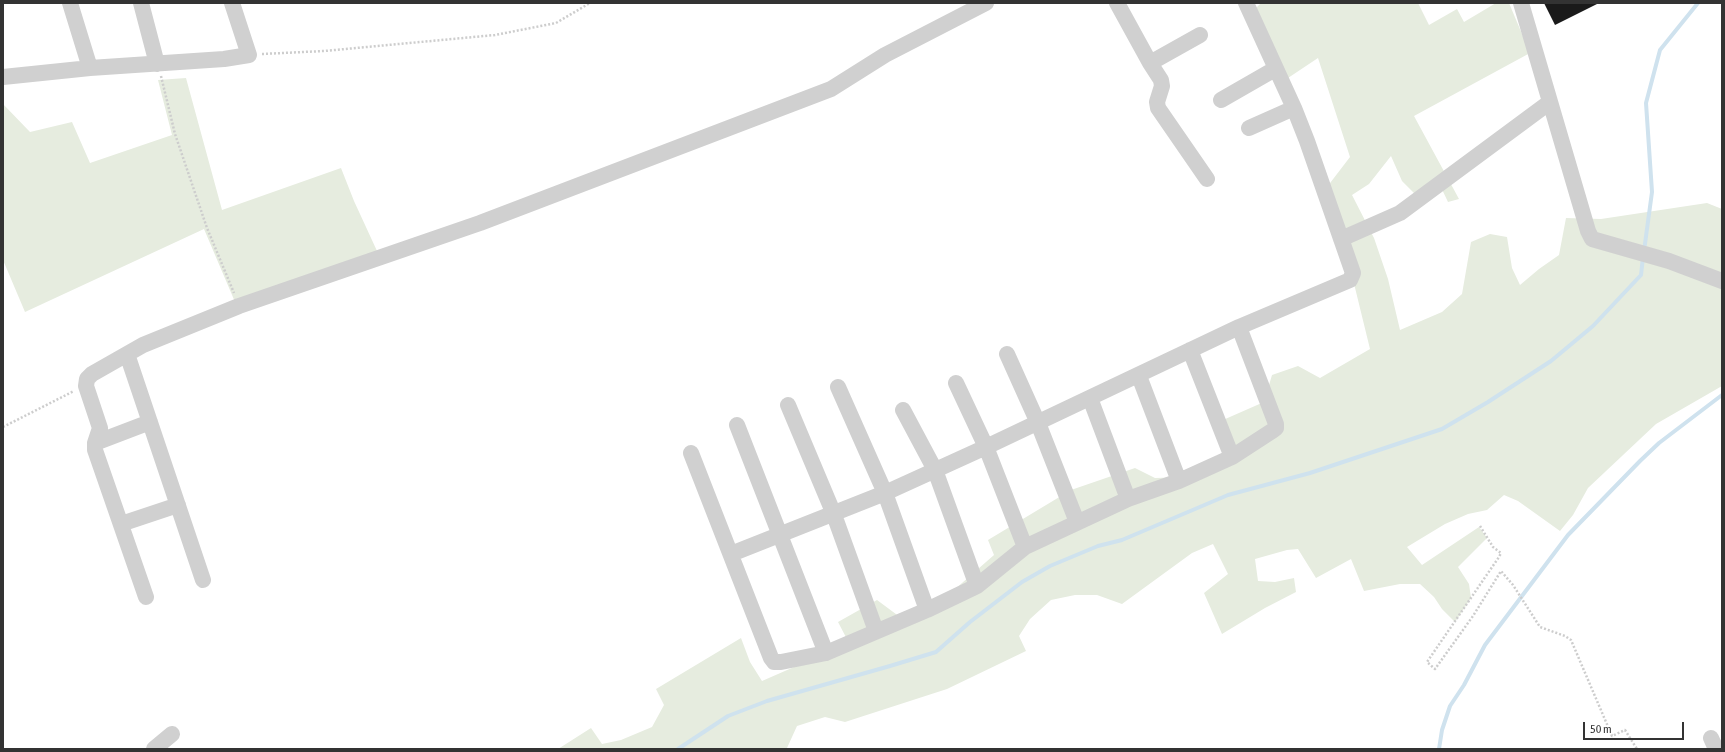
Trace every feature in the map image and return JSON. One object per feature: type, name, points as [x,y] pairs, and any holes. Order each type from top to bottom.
[{"type":"street","points":[[70,3],[90,68]]},
{"type":"street","points":[[141,3],[158,64]]},
{"type":"street","points":[[3,77],[90,68],[158,64],[249,55],[232,3]]},
{"type":"street","points":[[146,597],[95,450],[95,443],[100,428],[86,386],[87,379],[92,374],[143,345],[239,306],[480,223],[830,89],[885,55],[986,3]]},
{"type":"street","points":[[1117,3],[1161,80],[1162,86],[1157,102],[1158,108],[1208,178]]},
{"type":"street","points":[[731,554],[833,512],[885,493],[1139,376],[1239,327],[1350,280],[1353,273],[1342,238],[1294,108],[1246,3]]},
{"type":"street","points":[[1521,3],[1588,231],[1592,239],[1669,261],[1722,281]]},
{"type":"street","points":[[1150,63],[1200,35]]},
{"type":"street","points":[[1221,100],[1275,69]]},
{"type":"street","points":[[1342,238],[1400,213],[1550,102]]},
{"type":"street","points":[[1249,128],[1294,108]]},
{"type":"street","points":[[691,453],[773,660],[781,662],[826,653],[927,610],[977,586],[1025,547],[1128,499],[1179,481],[1232,457],[1272,431],[1276,426],[1239,327]]},
{"type":"street","points":[[1190,350],[1232,457]]},
{"type":"street","points":[[127,354],[203,580]]},
{"type":"street","points":[[1007,354],[1038,422],[1077,522]]},
{"type":"street","points":[[1139,376],[1179,481]]},
{"type":"street","points":[[956,383],[986,447],[1025,547]]},
{"type":"street","points":[[838,387],[885,493],[927,610]]},
{"type":"street","points":[[1090,398],[1128,499]]},
{"type":"street","points":[[788,405],[833,512],[876,631]]},
{"type":"street","points":[[903,410],[935,470],[977,586]]},
{"type":"street","points":[[95,443],[150,422]]},
{"type":"street","points":[[737,425],[781,533],[826,653]]},
{"type":"street","points":[[121,524],[178,505]]},
{"type":"street","points":[[154,749],[172,734]]},
{"type":"path","points":[[249,55],[324,51],[495,35],[556,23],[590,3]]},
{"type":"path","points":[[158,64],[175,134],[185,164],[207,228],[239,306]]},
{"type":"path","points":[[3,427],[86,386]]},
{"type":"path","points":[[1480,526],[1493,547],[1501,553],[1427,662],[1435,669],[1473,616],[1501,571],[1520,596],[1523,603],[1540,627],[1565,636],[1571,640],[1612,736],[1625,730],[1637,749]]},
{"type":"shaded area","points":[[1261,3],[1418,3],[1429,25],[1457,9],[1464,22],[1496,3],[1509,3],[1530,53],[1414,116],[1459,199],[1448,202],[1439,183],[1417,196],[1402,181],[1391,156],[1369,184],[1352,195],[1374,238],[1388,279],[1400,330],[1442,312],[1462,294],[1471,242],[1490,234],[1507,237],[1512,268],[1520,285],[1559,255],[1566,218],[1601,219],[1707,203],[1722,209],[1722,386],[1656,424],[1588,488],[1573,515],[1560,531],[1518,501],[1504,495],[1487,510],[1468,514],[1445,524],[1407,547],[1422,565],[1479,527],[1487,538],[1458,567],[1469,584],[1471,598],[1455,622],[1442,609],[1434,597],[1420,584],[1400,584],[1364,591],[1351,559],[1316,578],[1298,549],[1287,550],[1255,559],[1258,581],[1275,582],[1294,578],[1296,592],[1265,608],[1222,634],[1204,593],[1228,574],[1213,544],[1192,553],[1122,604],[1097,595],[1075,595],[1051,600],[1030,619],[1019,636],[1026,651],[947,689],[845,722],[825,717],[797,726],[787,748],[558,749],[591,728],[602,744],[621,740],[652,727],[664,705],[656,689],[741,638],[750,662],[762,681],[849,643],[838,622],[877,600],[908,623],[946,597],[994,555],[988,540],[1071,490],[1135,468],[1155,478],[1187,477],[1222,456],[1223,420],[1264,402],[1272,375],[1298,366],[1320,378],[1370,349],[1335,206],[1327,187],[1350,157],[1318,58],[1279,84],[1251,13]]},
{"type":"shaded area","points":[[186,78],[222,210],[341,168],[354,201],[383,264],[238,309],[204,229],[25,312],[3,260],[3,104],[30,132],[72,122],[90,163],[172,135],[158,80]]},
{"type":"building","points":[[1544,3],[1599,3],[1555,25]]},
{"type":"waterway","points":[[1644,251],[1652,192],[1646,103],[1660,50],[1698,3]]},
{"type":"waterway","points":[[678,749],[728,716],[767,701],[936,652],[970,622],[1022,582],[1050,566],[1098,546],[1122,540],[1228,495],[1310,473],[1442,429],[1488,402],[1551,361],[1593,326],[1641,275],[1643,257]]},
{"type":"waterway","points":[[1439,749],[1442,730],[1450,706],[1464,685],[1485,645],[1568,535],[1659,443],[1722,395]]}]
